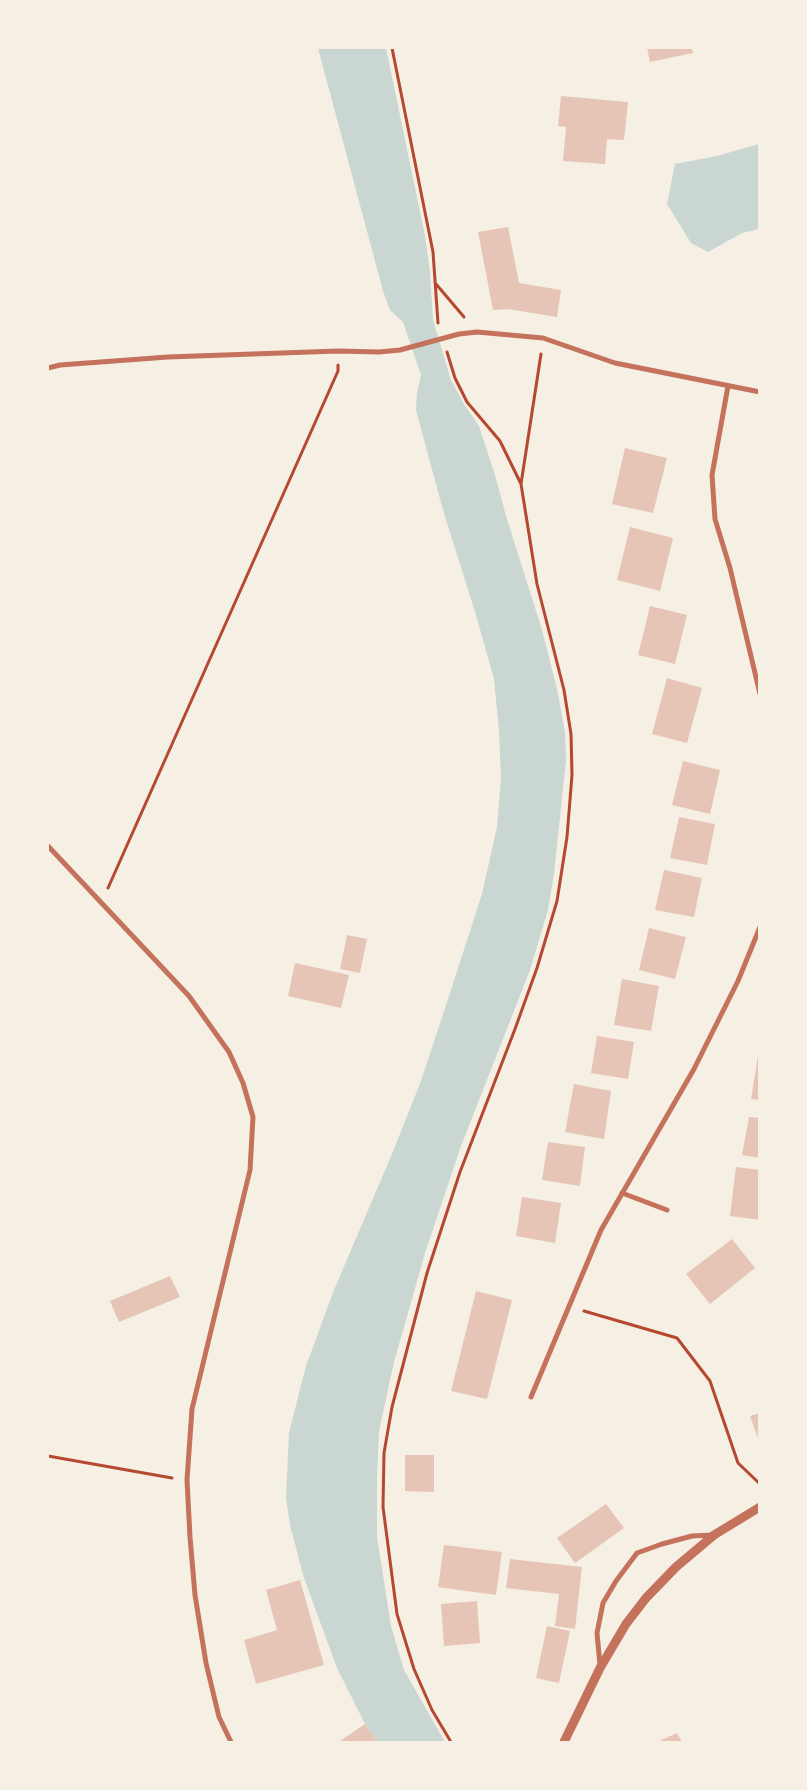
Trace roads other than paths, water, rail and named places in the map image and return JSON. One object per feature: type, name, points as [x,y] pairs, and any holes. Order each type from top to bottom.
[{"type":"street","points":[[48,368],[60,365],[168,357],[338,350],[379,352],[400,350],[458,334],[477,332],[543,338],[615,363],[760,392]]},
{"type":"street","points":[[728,386],[712,475],[715,519],[730,568],[760,694]]},
{"type":"street","points":[[48,846],[190,996],[229,1052],[243,1083],[252,1117],[250,1170],[192,1409],[187,1480],[195,1595],[206,1663],[219,1717],[231,1742]]},
{"type":"street","points":[[531,1397],[601,1230],[694,1069],[738,981],[760,928]]},
{"type":"street","points":[[622,1193],[668,1210]]},
{"type":"street","points":[[564,1742],[600,1668],[626,1624],[646,1598],[676,1567],[714,1535],[760,1507]]},
{"type":"street","points":[[600,1668],[597,1633],[603,1604],[616,1581],[637,1553],[692,1536],[714,1535]]}]
